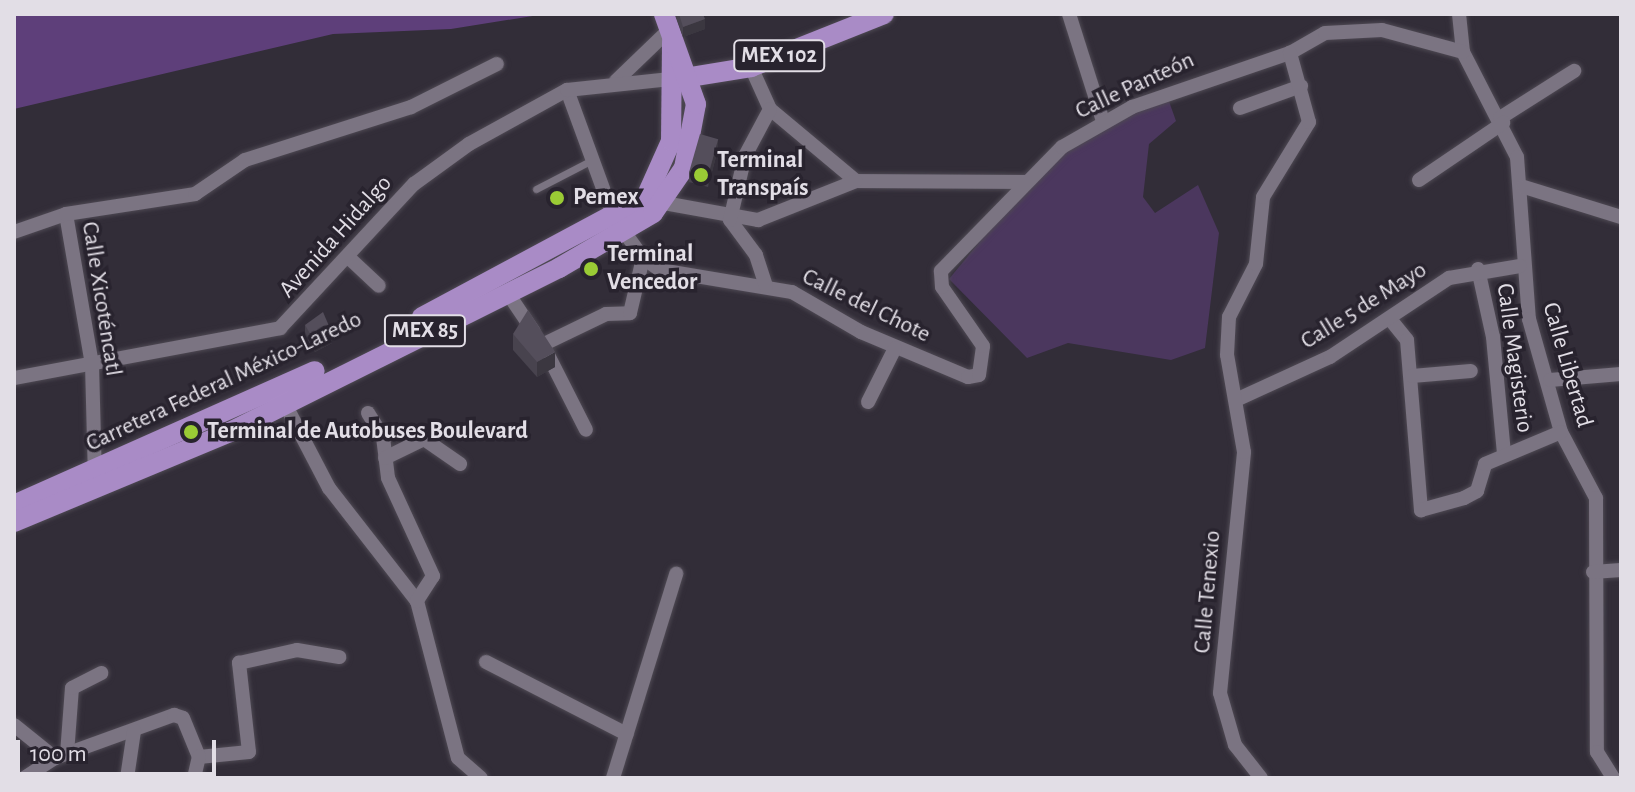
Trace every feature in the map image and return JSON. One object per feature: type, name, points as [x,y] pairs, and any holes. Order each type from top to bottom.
[{"type":"main road","name":"MEX 102","points":[[680,79],[751,67],[884,14]]},
{"type":"main road","name":"Carretera Federal México-Laredo","points":[[14,522],[344,363],[507,292],[623,234],[664,203],[693,141],[669,25]]},
{"type":"main road","name":"Carretera Federal México-Laredo","points":[[14,505],[96,480],[284,402],[344,363],[646,197],[663,170],[671,141],[680,79]]},
{"type":"street","points":[[1069,14],[1103,121]]},
{"type":"street","name":"Calle Libertad","points":[[1459,14],[1463,52],[1502,121],[1524,187],[1520,266],[1561,432],[1596,498],[1593,572],[1597,752],[1613,778]]},
{"type":"street","points":[[616,81],[669,25]]},
{"type":"street","name":"Calle Panteón","points":[[979,375],[978,331],[942,287],[941,271],[1025,182],[1103,121],[1220,72],[1290,53],[1325,33],[1350,29],[1463,52]]},
{"type":"street","name":"Calle Tenexio","points":[[1261,778],[1235,745],[1220,693],[1244,452],[1229,317],[1256,264],[1263,197],[1309,122],[1290,53]]},
{"type":"street","points":[[14,232],[66,214],[195,194],[245,160],[411,107],[497,64]]},
{"type":"street","points":[[751,67],[770,109],[856,181]]},
{"type":"street","points":[[1419,180],[1574,71]]},
{"type":"street","name":"Avenida Hidalgo","points":[[14,378],[280,328],[414,184],[519,112],[567,90],[616,81],[680,79]]},
{"type":"street","points":[[1240,108],[1301,86]]},
{"type":"street","name":"Calle del Chote","points":[[567,90],[590,161],[613,216],[643,258],[660,270],[792,292],[895,348],[979,375]]},
{"type":"street","points":[[730,220],[745,156],[770,109]]},
{"type":"street","points":[[664,203],[730,220],[774,217],[856,181],[1025,182]]},
{"type":"street","points":[[1524,187],[1621,217]]},
{"type":"street","name":"Calle Xicoténcatl","points":[[66,214],[92,364],[96,480]]},
{"type":"street","points":[[730,220],[751,246],[766,286]]},
{"type":"street","points":[[348,257],[379,286]]},
{"type":"street","points":[[542,345],[606,314],[630,313],[643,258]]},
{"type":"street","name":"Calle 5 de Mayo","points":[[1236,400],[1330,357],[1449,278],[1478,269],[1520,266]]},
{"type":"street","name":"Calle Magisterio","points":[[1478,269],[1493,337],[1504,454]]},
{"type":"street","points":[[507,292],[542,345],[586,430]]},
{"type":"street","points":[[1390,319],[1407,340],[1421,510],[1477,491],[1485,464],[1561,432]]},
{"type":"street","points":[[868,402],[895,348]]},
{"type":"street","points":[[1412,376],[1471,371]]},
{"type":"street","points":[[1550,380],[1621,374]]},
{"type":"street","points":[[284,402],[329,488],[417,601],[458,758],[481,778]]},
{"type":"street","points":[[368,413],[433,576],[417,601]]},
{"type":"street","points":[[385,458],[424,439],[460,464]]},
{"type":"street","points":[[1593,572],[1621,570]]},
{"type":"street","points":[[613,778],[649,675],[676,574]]},
{"type":"street","points":[[199,757],[249,752],[237,669],[244,660],[297,650],[339,657]]},
{"type":"street","points":[[486,662],[627,734]]},
{"type":"street","points":[[61,756],[72,688],[101,673]]},
{"type":"street","points":[[24,778],[61,756],[179,715],[199,757],[194,778]]},
{"type":"street","points":[[14,725],[61,756]]},
{"type":"street","points":[[127,778],[134,731]]},
{"type":"lane","points":[[536,189],[590,161]]},
{"type":"shaded area","points":[[14,14],[545,14],[451,29],[333,34],[14,109]]},
{"type":"shaded area","points":[[1165,90],[1176,121],[1149,144],[1143,197],[1155,213],[1198,185],[1219,233],[1205,348],[1171,360],[1068,343],[1027,358],[949,279],[1046,161]]},
{"type":"building","points":[[679,14],[703,14],[705,19],[683,27]]},
{"type":"building","points":[[700,134],[718,139],[707,178],[689,172]]},
{"type":"building","points":[[528,310],[555,352],[537,362],[513,334]]},
{"type":"building","points":[[323,312],[332,333],[315,342],[305,325]]},
{"type":"place","name":"Terminal Transpaís","points":[[701,175]]},
{"type":"place","name":"Pemex","points":[[557,198]]},
{"type":"place","name":"Terminal Vencedor","points":[[591,269]]},
{"type":"place","name":"Terminal de Autobuses Boulevard","points":[[191,432]]}]
